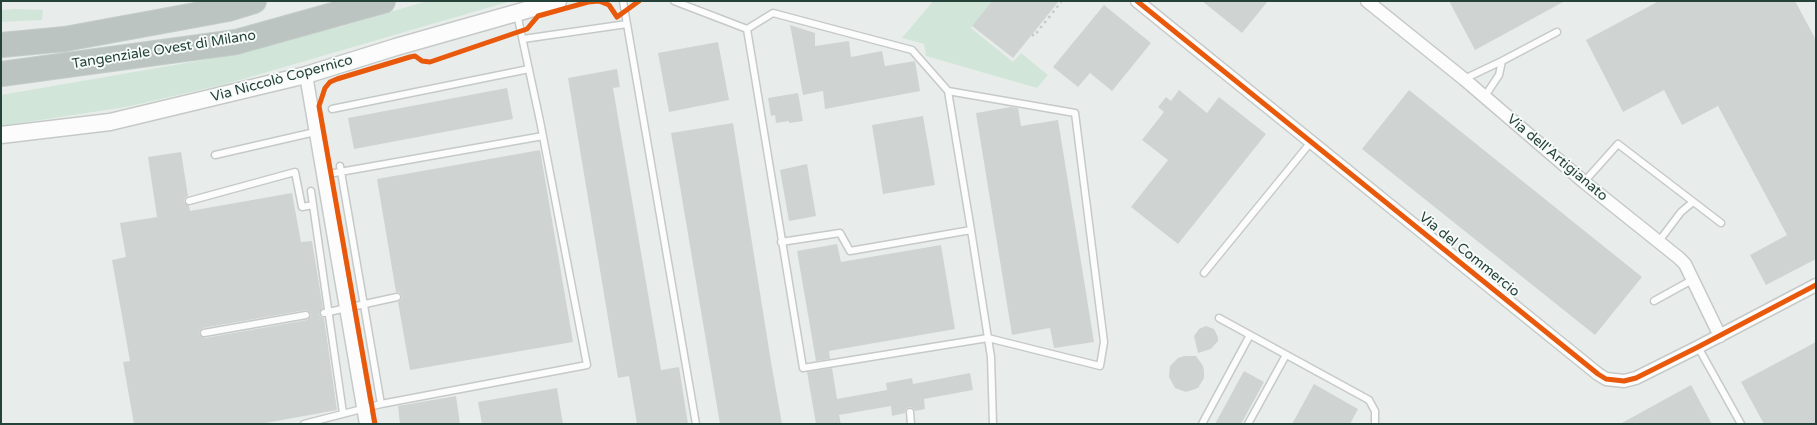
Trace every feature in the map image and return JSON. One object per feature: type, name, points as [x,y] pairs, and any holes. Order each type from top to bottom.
[{"type":"highway","name":"Tangenziale Ovest di Milano","points":[[1,45],[65,39],[228,9],[254,1]]},
{"type":"highway","name":"Tangenziale Ovest di Milano","points":[[1,74],[236,42],[383,1]]},
{"type":"street","name":"Via Niccolò Copernico","points":[[1,135],[110,122],[306,75],[558,1]]},
{"type":"street","name":"Via del Commercio","points":[[1137,1],[1598,374],[1606,378],[1624,381],[1636,378],[1816,285]]},
{"type":"street","name":"Via dell'Artigianato","points":[[1367,1],[1485,96],[1584,182],[1685,264],[1720,336]]},
{"type":"street","points":[[306,75],[366,424]]},
{"type":"lane","points":[[623,1],[696,424]]},
{"type":"lane","points":[[674,1],[747,29]]},
{"type":"lane","points":[[304,424],[381,404],[587,365],[543,136],[517,13]]},
{"type":"lane","points":[[747,29],[773,13],[912,50],[948,91],[991,357],[993,424]]},
{"type":"lane","points":[[523,40],[627,24]]},
{"type":"lane","points":[[747,29],[802,368],[988,338],[1100,366],[1104,342],[1075,114],[948,91]]},
{"type":"lane","points":[[1464,79],[1557,32]]},
{"type":"lane","points":[[1485,96],[1499,75],[1502,61]]},
{"type":"lane","points":[[332,109],[529,69]]},
{"type":"lane","points":[[216,155],[316,132]]},
{"type":"lane","points":[[322,175],[341,169],[543,136]]},
{"type":"lane","points":[[1204,273],[1311,142]]},
{"type":"lane","points":[[1584,182],[1618,144],[1721,223]]},
{"type":"lane","points":[[341,169],[381,404]]},
{"type":"lane","points":[[188,201],[294,172],[302,207],[313,205]]},
{"type":"lane","points":[[311,191],[326,312],[343,413]]},
{"type":"lane","points":[[1658,241],[1681,212],[1693,202]]},
{"type":"lane","points":[[781,242],[840,233],[850,251],[971,230]]},
{"type":"lane","points":[[559,262],[567,261]]},
{"type":"lane","points":[[1654,301],[1692,280]]},
{"type":"lane","points":[[326,312],[397,297]]},
{"type":"lane","points":[[204,333],[306,315]]},
{"type":"lane","points":[[1219,318],[1369,400],[1375,411],[1375,424]]},
{"type":"lane","points":[[1202,424],[1250,335]]},
{"type":"lane","points":[[1698,347],[1741,424]]},
{"type":"lane","points":[[1248,424],[1286,355]]},
{"type":"lane","points":[[910,412],[911,424]]},
{"type":"path","points":[[1032,34],[1034,36],[1062,1]]},
{"type":"green space","points":[[427,1],[511,1],[226,84],[126,107],[1,126],[1,95],[203,60],[343,26]]},
{"type":"green space","points":[[933,1],[992,1],[971,28],[1013,62],[1021,53],[1048,75],[1037,88],[926,56],[924,44],[902,38]]},
{"type":"green space","points":[[1,10],[43,10],[42,20],[1,22]]},
{"type":"building","points":[[992,1],[1059,1],[1013,58],[972,26]]},
{"type":"building","points":[[1202,1],[1268,1],[1242,33]]},
{"type":"building","points":[[1449,1],[1565,1],[1475,50]]},
{"type":"building","points":[[1659,1],[1795,1],[1816,40],[1816,259],[1766,285],[1750,255],[1787,235],[1718,106],[1682,125],[1664,90],[1623,112],[1586,40]]},
{"type":"building","points":[[1104,5],[1151,43],[1112,91],[1090,73],[1078,87],[1053,67]]},
{"type":"building","points":[[790,25],[815,33],[815,46],[849,41],[851,57],[882,51],[885,66],[915,61],[920,91],[825,109],[823,91],[803,95]]},
{"type":"building","points":[[718,42],[729,100],[669,112],[658,53]]},
{"type":"building","points":[[617,69],[620,87],[613,88],[661,370],[679,367],[688,424],[637,424],[629,376],[618,378],[568,78]]},
{"type":"building","points":[[507,88],[513,119],[354,149],[348,118]]},
{"type":"building","points":[[1179,90],[1207,113],[1219,97],[1266,134],[1178,244],[1131,207],[1168,160],[1142,140],[1164,112],[1158,107],[1166,97],[1171,101]]},
{"type":"building","points":[[1409,90],[1642,277],[1595,335],[1362,149]]},
{"type":"building","points":[[798,93],[803,121],[776,123],[775,115],[771,116],[768,98]]},
{"type":"building","points":[[1011,107],[1018,108],[1021,126],[1058,120],[1094,342],[1054,348],[1050,328],[1012,335],[976,113]]},
{"type":"building","points":[[923,116],[935,185],[883,194],[872,125]]},
{"type":"building","points":[[733,123],[782,424],[720,424],[671,133]]},
{"type":"building","points":[[540,150],[573,342],[410,370],[398,302],[402,296],[396,292],[377,179]]},
{"type":"building","points":[[181,152],[188,196],[184,202],[189,206],[190,211],[292,193],[301,242],[312,241],[323,308],[319,314],[324,318],[337,410],[260,424],[134,424],[123,362],[130,361],[112,260],[126,257],[120,223],[157,217],[148,157]],"holes":[[[309,311],[311,315],[307,320],[205,338],[199,334],[203,328]]]},
{"type":"building","points":[[807,164],[816,216],[789,221],[780,170]]},
{"type":"building","points":[[837,244],[841,262],[941,245],[955,329],[829,351],[830,359],[816,361],[797,251]]},
{"type":"building","points":[[1206,326],[1214,329],[1218,341],[1211,349],[1198,353],[1194,336],[1199,329]]},
{"type":"building","points":[[1816,342],[1816,424],[1764,424],[1741,382]]},
{"type":"building","points":[[1196,356],[1203,366],[1204,372],[1204,378],[1198,388],[1186,392],[1175,388],[1169,377],[1170,366],[1178,358]]},
{"type":"building","points":[[832,368],[837,399],[887,390],[886,383],[912,378],[913,384],[970,373],[973,390],[924,399],[925,409],[915,411],[909,407],[905,413],[892,416],[891,406],[839,415],[841,424],[816,424],[807,372]]},
{"type":"building","points":[[1244,371],[1264,382],[1241,424],[1215,424]]},
{"type":"building","points":[[1314,384],[1358,409],[1350,424],[1292,424]]},
{"type":"building","points":[[1691,385],[1712,424],[1620,424]]},
{"type":"building","points":[[557,388],[563,424],[482,424],[478,402]]},
{"type":"building","points":[[456,396],[460,424],[400,424],[398,406]]},
{"type":"cycle path","points":[[375,424],[319,106],[325,88],[330,82],[337,79],[410,57],[415,56],[422,61],[430,62],[527,29],[538,16],[588,2],[599,1],[609,5],[617,17],[639,1]]},
{"type":"cycle path","points":[[1137,1],[1606,379],[1624,381],[1636,378],[1816,285]]}]
